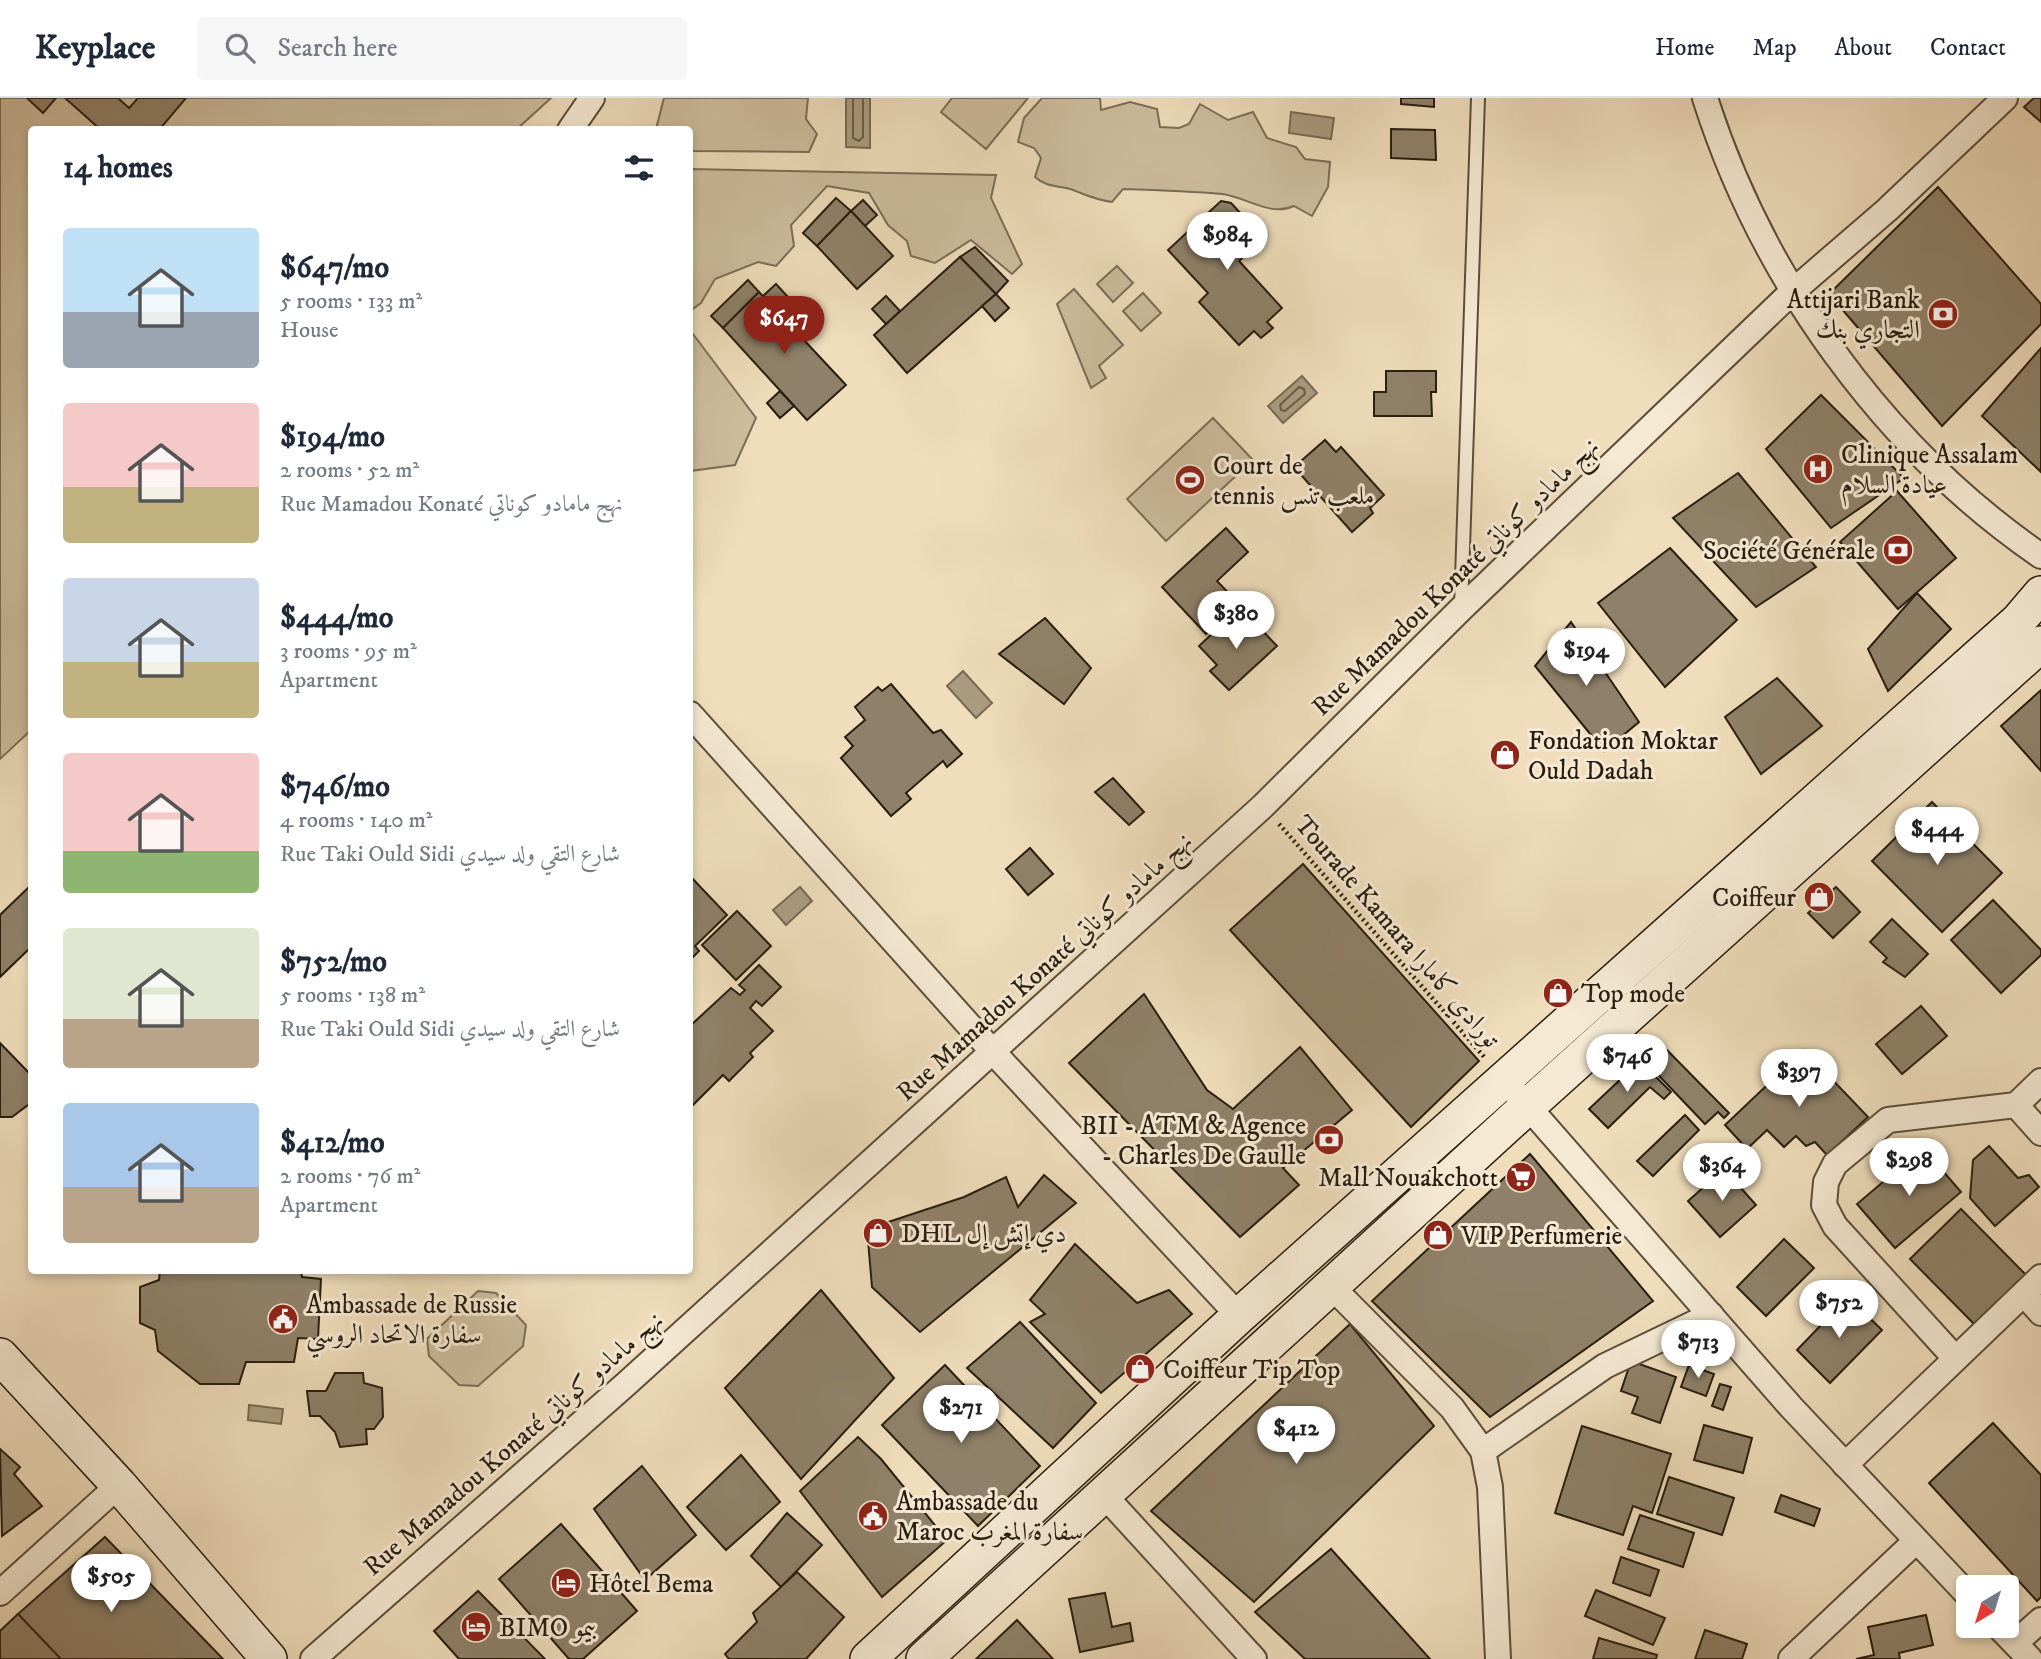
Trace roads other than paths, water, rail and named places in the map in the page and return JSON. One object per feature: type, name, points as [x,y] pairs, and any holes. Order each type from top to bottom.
[{"type":"street","points":[[573,126],[592,98]]},
{"type":"street","points":[[1705,98],[1716,131],[1750,209],[1792,292],[1836,356],[1941,475],[1969,501],[2041,556]]},
{"type":"street","name":"Rue Mamadou Konaté نهج مامادو كوناتي","points":[[313,1659],[993,1053],[1263,806],[1461,609],[1792,292],[1887,210],[2005,98]]},
{"type":"street","points":[[924,1659],[1332,1287],[1517,1093],[2018,621],[2041,594]]},
{"type":"street","points":[[868,1659],[1239,1317],[1517,1093],[2041,644]]},
{"type":"street","points":[[693,717],[993,1053],[1239,1317]]},
{"type":"street","points":[[1955,1358],[1835,1226],[1824,1205],[1826,1182],[1835,1164],[1888,1120],[2015,1105],[2041,1081]]},
{"type":"street","points":[[1517,1093],[1845,1465],[1956,1582]]},
{"type":"street","points":[[2015,1105],[2041,1133]]},
{"type":"street","points":[[1845,1465],[2032,1285],[2041,1313]]},
{"type":"street","points":[[1332,1287],[1452,1408],[1483,1451],[1490,1487],[1499,1625],[1498,1659]]},
{"type":"street","points":[[1483,1451],[1605,1366],[1711,1315]]},
{"type":"street","points":[[0,1356],[119,1485],[269,1659]]},
{"type":"street","points":[[0,1593],[119,1485]]},
{"type":"street","points":[[1105,1496],[1254,1659]]},
{"type":"street","points":[[1791,1659],[1916,1541]]},
{"type":"street","points":[[2014,1642],[2041,1620]]},
{"type":"lane","points":[[1461,609],[1478,98]]},
{"type":"water","points":[[846,98],[870,98],[870,148],[846,147]]},
{"type":"water","points":[[1291,112],[1334,118],[1331,139],[1289,133]]},
{"type":"water","points":[[1302,376],[1317,393],[1283,423],[1268,406]]},
{"type":"water","points":[[963,671],[992,703],[976,718],[947,686]]},
{"type":"water","points":[[800,887],[812,901],[786,925],[773,910]]},
{"type":"water","points":[[249,1405],[283,1409],[281,1424],[248,1420]]},
{"type":"place","name":"Attijari Bank التجاري بنك","points":[[1943,314]]},
{"type":"place","name":"Clinique Assalam عيادة السلام","points":[[1818,469]]},
{"type":"place","name":"Court de tennis ملعب تنس","points":[[1190,480]]},
{"type":"place","name":"Société Générale","points":[[1898,550]]},
{"type":"place","name":"Fondation Moktar Ould Dadah","points":[[1505,755]]},
{"type":"place","name":"Coiffeur","points":[[1819,897]]},
{"type":"place","name":"Top mode","points":[[1558,993]]},
{"type":"place","name":"BII - ATM & Agence - Charles De Gaulle","points":[[1329,1140]]},
{"type":"place","name":"Mall Nouakchott","points":[[1521,1177]]},
{"type":"place","name":"DHL دي إتش إل","points":[[878,1233]]},
{"type":"place","name":"VIP Perfumerie","points":[[1438,1235]]},
{"type":"place","name":"Ambassade de Russie سفارة الاتحاد الروسي","points":[[283,1319]]},
{"type":"place","name":"Coiffeur Tip Top","points":[[1140,1369]]},
{"type":"place","name":"Ambassade du Maroc سفارة المغرب","points":[[873,1516]]},
{"type":"place","name":"Hôtel Bema","points":[[566,1583]]},
{"type":"place","name":"BIMO بيمو","points":[[476,1627]]}]
